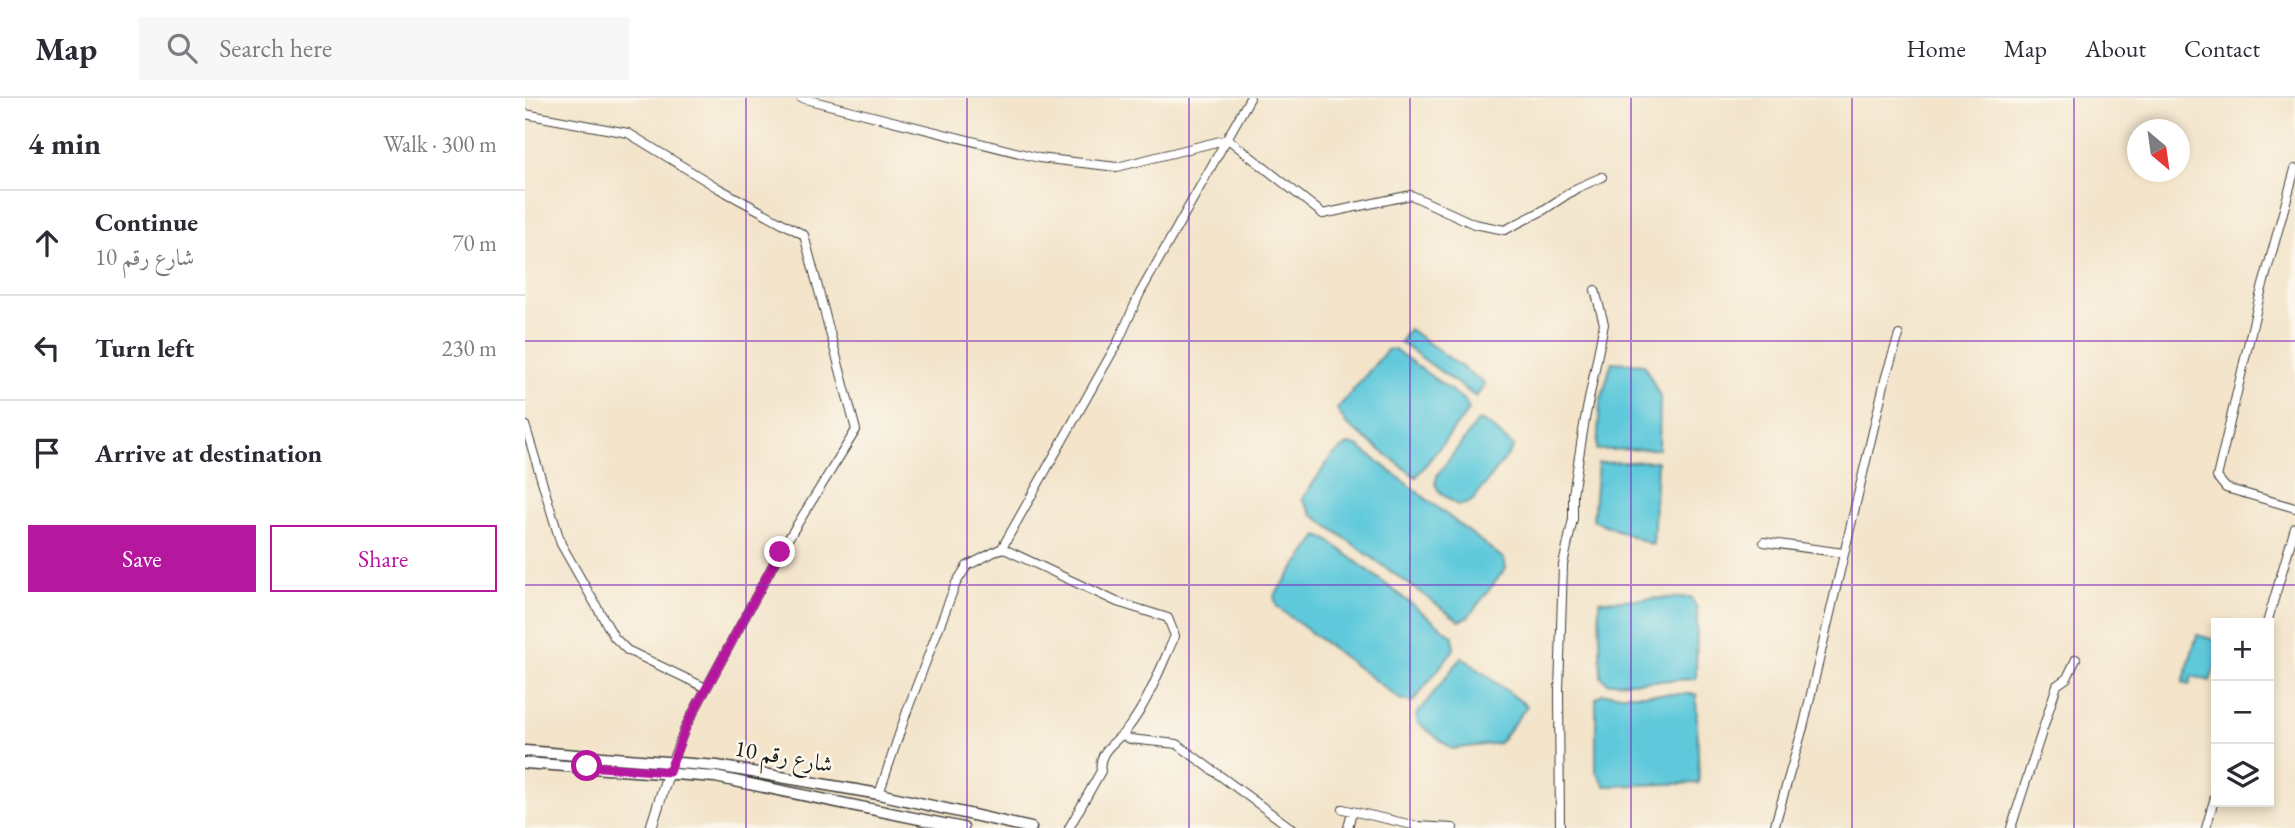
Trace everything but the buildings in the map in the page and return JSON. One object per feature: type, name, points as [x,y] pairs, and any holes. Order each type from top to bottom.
[{"type":"main road","name":"شارع رقم 10","points":[[525,751],[670,767],[963,828]]},
{"type":"main road","name":"شارع رقم 10","points":[[525,763],[716,766],[879,794],[1031,828]]},
{"type":"street","points":[[801,98],[1039,159],[1117,167],[1228,139]]},
{"type":"street","points":[[879,794],[907,711],[956,583],[967,566],[1002,548],[1118,342],[1140,293],[1250,98]]},
{"type":"street","points":[[525,114],[628,133],[718,188],[804,235],[856,430],[780,552],[686,726],[651,828]]},
{"type":"street","points":[[1228,139],[1323,214],[1411,195],[1474,224],[1504,230],[1542,211],[1577,188],[1602,177]]},
{"type":"street","points":[[2295,169],[2258,303],[2217,472],[2218,480],[2226,488],[2295,508]]},
{"type":"street","points":[[1560,828],[1559,690],[1563,565],[1573,519],[1573,494],[1585,419],[1604,324],[1595,290]]},
{"type":"street","points":[[1775,828],[1804,724],[1843,553],[1899,335]]},
{"type":"street","points":[[525,425],[561,544],[614,637],[627,650],[706,688]]},
{"type":"street","points":[[2268,618],[2295,528]]},
{"type":"street","points":[[1764,542],[1843,553]]},
{"type":"street","points":[[1002,548],[1117,602],[1168,618],[1175,636],[1139,714],[1104,752],[1099,762],[1101,771],[1069,828]]},
{"type":"street","points":[[2011,828],[2057,685],[2067,678],[2076,659]]},
{"type":"street","points":[[1122,735],[1177,744],[1291,828]]},
{"type":"street","points":[[2206,828],[2212,807]]},
{"type":"street","points":[[1347,828],[1347,810],[1390,824],[1453,828]]},
{"type":"water","points":[[1409,329],[1485,384],[1476,397],[1400,342]]},
{"type":"water","points":[[1394,349],[1465,401],[1469,410],[1416,477],[1346,424],[1337,409],[1387,350]]},
{"type":"water","points":[[1612,362],[1644,364],[1660,397],[1659,449],[1597,450],[1600,403]]},
{"type":"water","points":[[1479,420],[1488,424],[1514,447],[1473,500],[1457,505],[1439,491],[1435,484],[1438,474]]},
{"type":"water","points":[[1349,444],[1359,447],[1504,559],[1506,568],[1468,617],[1460,621],[1313,515],[1302,499],[1332,456]]},
{"type":"water","points":[[1657,461],[1653,545],[1593,520],[1598,463]]},
{"type":"water","points":[[1318,536],[1328,540],[1453,636],[1454,649],[1413,702],[1401,700],[1277,607],[1274,596]]},
{"type":"water","points":[[1691,597],[1697,609],[1696,679],[1608,683],[1601,677],[1599,601]]},
{"type":"water","points":[[2197,635],[2211,639],[2210,681],[2192,676],[2189,685],[2183,683]]},
{"type":"water","points":[[1462,657],[1527,706],[1499,743],[1452,749],[1418,723],[1416,715]]},
{"type":"water","points":[[1602,694],[1696,694],[1699,783],[1605,786],[1596,771],[1596,698]]},
{"type":"route","points":[[587,766],[669,772],[686,726],[780,552]]}]
